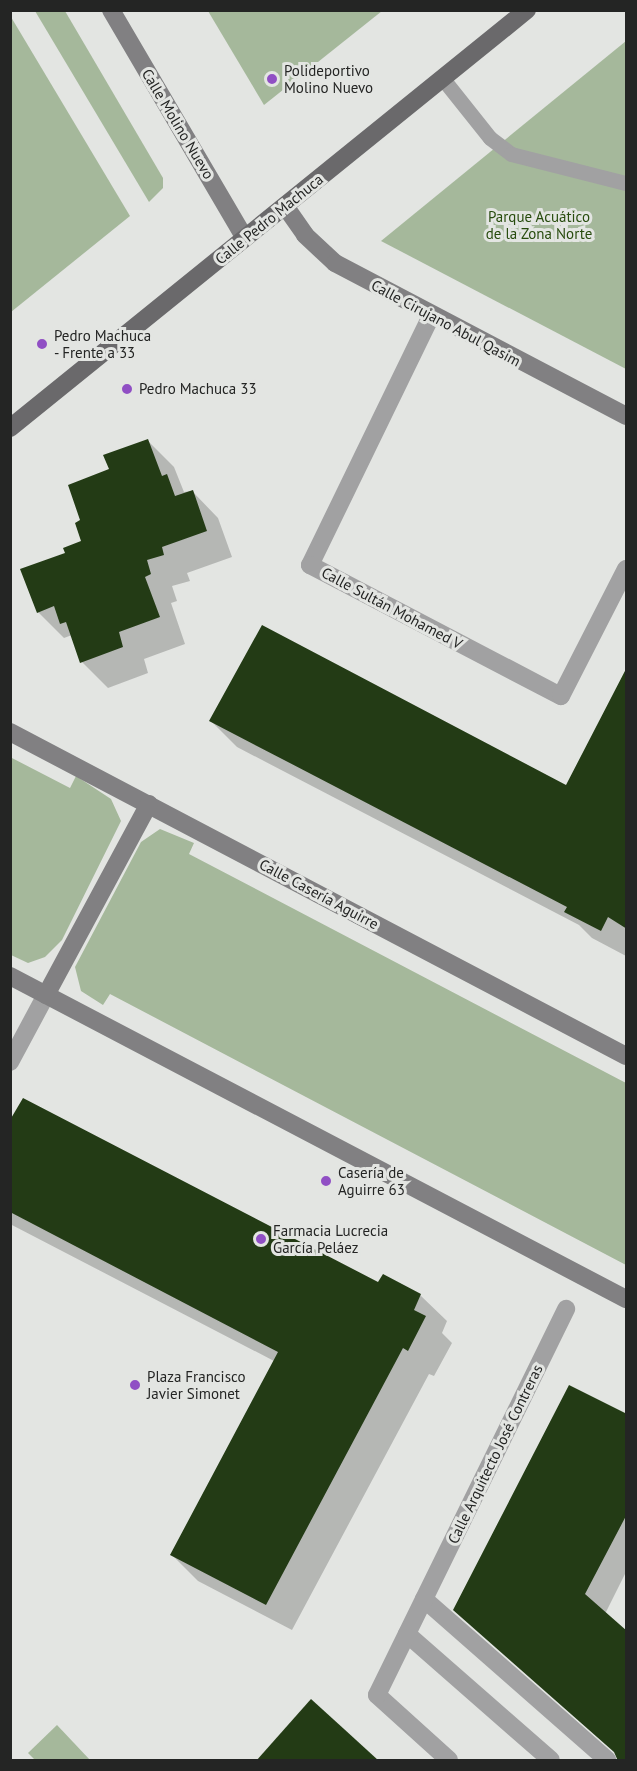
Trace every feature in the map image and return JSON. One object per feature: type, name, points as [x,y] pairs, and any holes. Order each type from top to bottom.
[{"type":"main road","name":"Calle Molino Nuevo","points":[[111,10],[245,238]]},
{"type":"main road","name":"Calle Pedro Machuca","points":[[10,428],[527,10]]},
{"type":"main road","name":"Calle Cirujano Abul Qasim","points":[[285,206],[305,235],[335,263],[431,316],[627,416]]},
{"type":"main road","name":"Calle Casería Aguirre","points":[[10,732],[627,1056]]},
{"type":"main road","points":[[45,995],[149,804]]},
{"type":"main road","points":[[10,976],[627,1299]]},
{"type":"street","name":"Calle Sultán Mohamed V","points":[[431,316],[310,566],[561,696],[627,569]]},
{"type":"street","points":[[10,1062],[45,995]]},
{"type":"street","name":"Calle Arquitecto José Contreras","points":[[449,1761],[376,1695],[566,1309]]},
{"type":"street","points":[[424,1599],[607,1761]]},
{"type":"street","points":[[407,1634],[551,1761]]},
{"type":"lane","points":[[442,79],[490,138],[511,154],[627,183]]},
{"type":"green space","points":[[35,11],[65,11],[163,178],[163,188],[149,202]]},
{"type":"green space","name":"Polideportivo Molino Nuevo","points":[[208,11],[382,11],[264,105]]},
{"type":"green space","points":[[11,17],[130,216],[10,312]]},
{"type":"green space","name":"Parque Acuático de la Zona Norte","points":[[626,41],[626,369],[381,241]]},
{"type":"green space","points":[[10,757],[70,788],[76,776],[111,799],[121,821],[62,940],[45,957],[28,963],[11,955]]},
{"type":"green space","points":[[160,829],[194,843],[189,854],[626,1083],[626,1265],[110,994],[103,1005],[81,991],[75,967],[141,842]]},
{"type":"green space","points":[[57,1725],[90,1760],[35,1760],[28,1753]]},
{"type":"building","points":[[148,439],[162,476],[167,474],[175,496],[193,490],[207,531],[162,547],[164,555],[147,560],[151,574],[145,577],[160,617],[119,632],[123,647],[80,663],[66,622],[60,624],[54,606],[37,613],[20,569],[65,553],[63,548],[81,541],[75,523],[80,520],[68,485],[109,469],[103,455]]},
{"type":"building","points":[[262,625],[566,785],[627,667],[627,929],[608,917],[601,931],[564,912],[567,907],[209,721]]},
{"type":"building","points":[[23,1098],[378,1282],[383,1274],[421,1294],[414,1310],[426,1316],[408,1351],[403,1348],[266,1605],[170,1555],[278,1352],[10,1212],[10,1120]]},
{"type":"building","points":[[569,1385],[627,1414],[627,1514],[585,1594],[627,1631],[627,1761],[618,1761],[614,1752],[453,1610]]},
{"type":"building","points":[[311,1699],[344,1729],[379,1761],[256,1761]]},
{"type":"place","name":"Polideportivo Molino Nuevo","points":[[272,79]]},
{"type":"place","name":"Pedro Machuca - Frente a 33","points":[[42,344]]},
{"type":"place","name":"Pedro Machuca 33","points":[[127,389]]},
{"type":"place","name":"Casería de Aguirre 63","points":[[326,1181]]},
{"type":"place","name":"Farmacia Lucrecia García Peláez","points":[[261,1239]]},
{"type":"place","name":"Plaza Francisco Javier Simonet","points":[[135,1385]]}]
